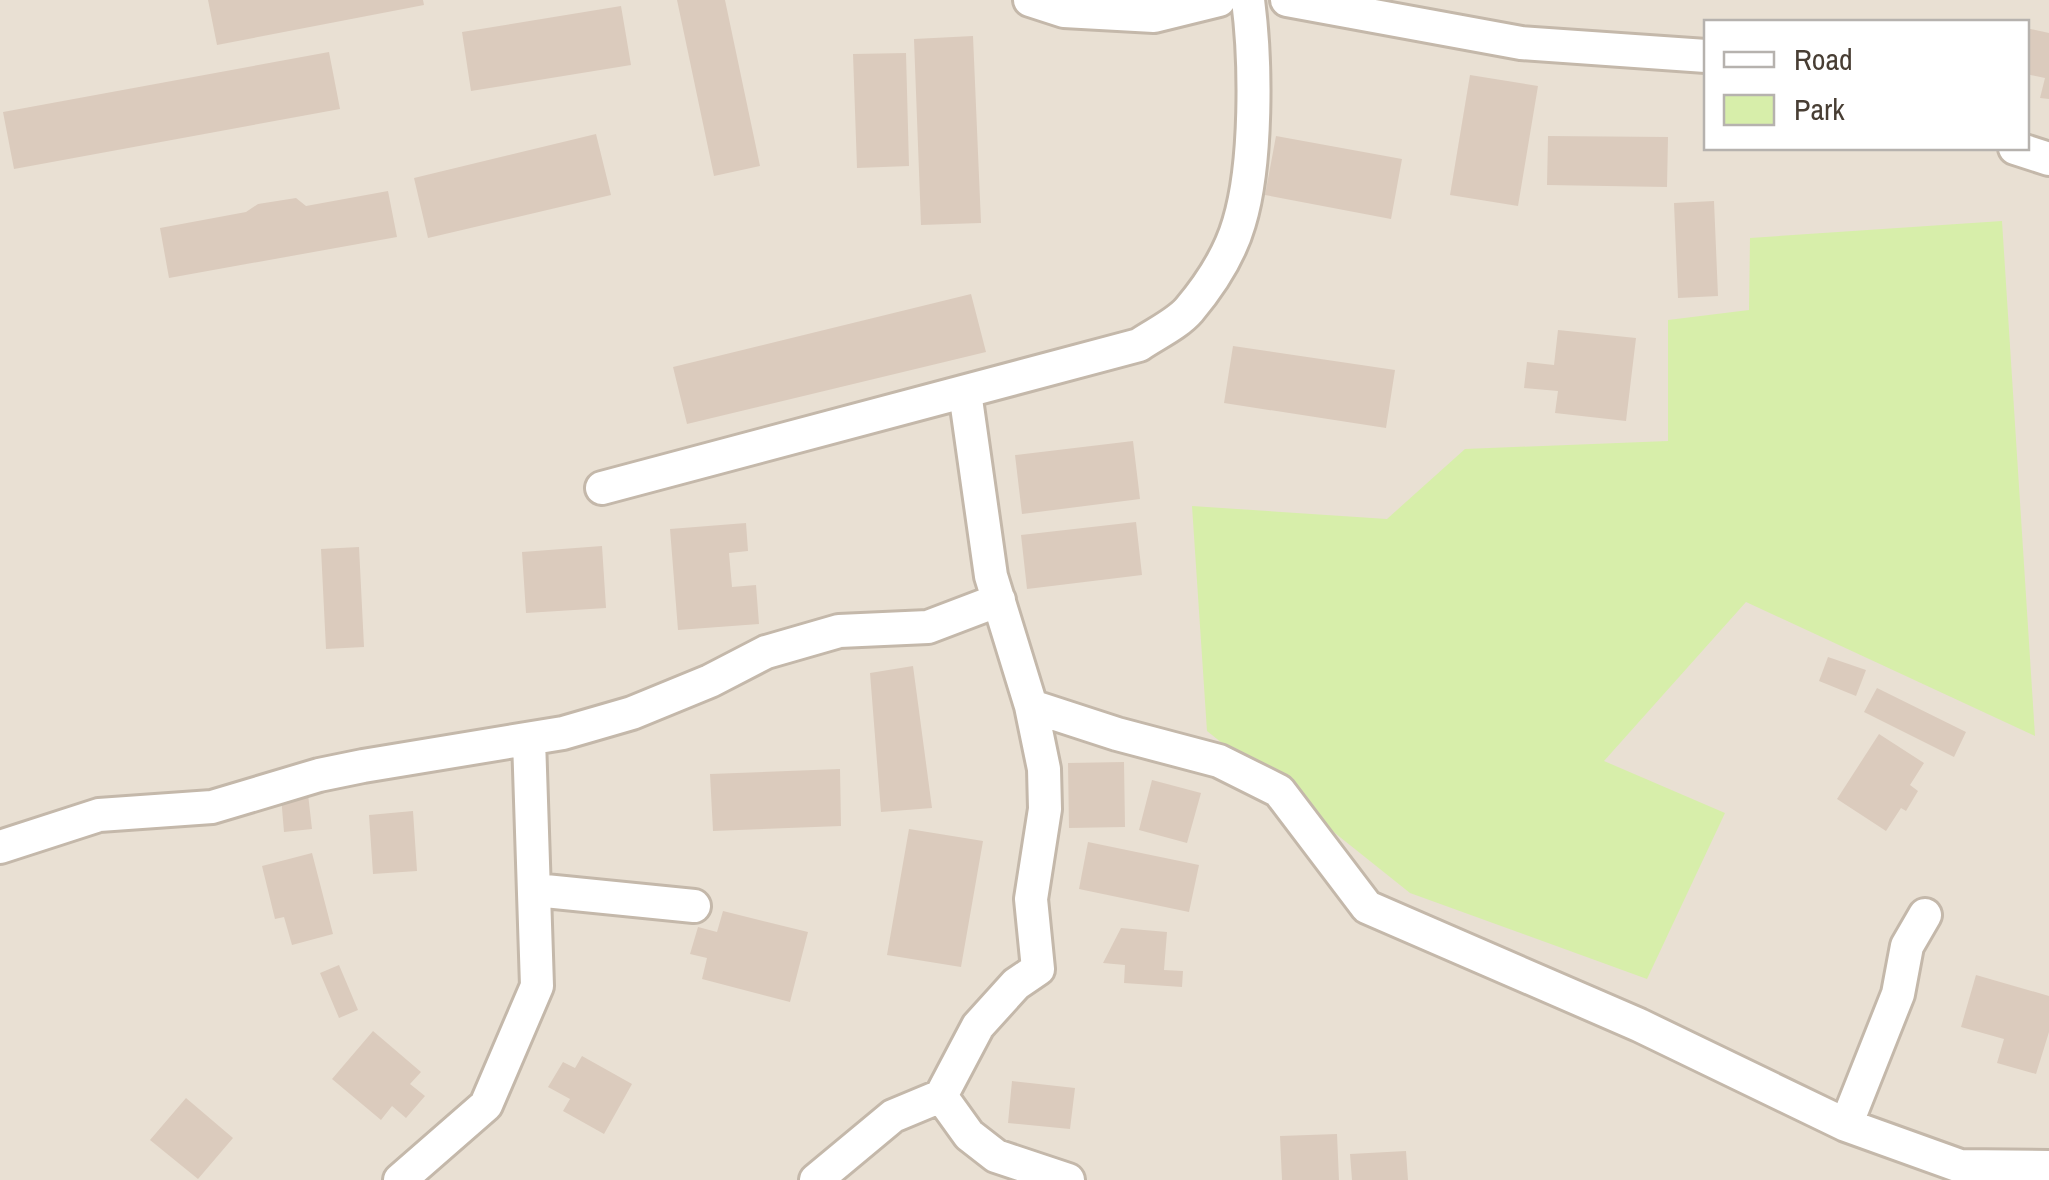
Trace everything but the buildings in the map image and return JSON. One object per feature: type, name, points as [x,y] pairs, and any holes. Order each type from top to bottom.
[{"type":"street","points":[[1030,0],[1064,12],[1154,16],[1219,0]]},
{"type":"street","points":[[602,488],[1139,345],[1186,313],[1219,268],[1239,222],[1251,143],[1253,38],[1248,0]]},
{"type":"street","points":[[1287,0],[1522,43],[1704,56]]},
{"type":"street","points":[[2021,150],[2049,159]]},
{"type":"street","points":[[816,1180],[893,1116],[941,1096],[978,1026],[1016,984],[1038,969],[1031,899],[1045,808],[1044,769],[1031,706],[991,576],[965,392]]},
{"type":"street","points":[[0,847],[99,816],[212,807],[319,775],[563,734],[632,713],[710,681],[766,652],[839,631],[928,627],[999,600]]},
{"type":"street","points":[[1031,706],[1219,761],[1279,791],[1367,907],[1639,1026],[1846,1125],[1960,1166],[2049,1167]]},
{"type":"street","points":[[400,1180],[486,1105],[537,986],[529,739]]},
{"type":"street","points":[[535,890],[694,906]]},
{"type":"street","points":[[1846,1125],[1898,994],[1907,946],[1925,915]]},
{"type":"street","points":[[941,1096],[969,1135],[996,1156],[1068,1180]]},
{"type":"shaded area","points":[[0,0],[2049,0],[2049,1180],[0,1180]]},
{"type":"green space","points":[[2002,221],[2035,736],[1746,602],[1604,761],[1725,813],[1647,979],[1410,893],[1207,731],[1192,506],[1387,519],[1465,449],[1668,441],[1668,320],[1749,310],[1750,238]]}]
